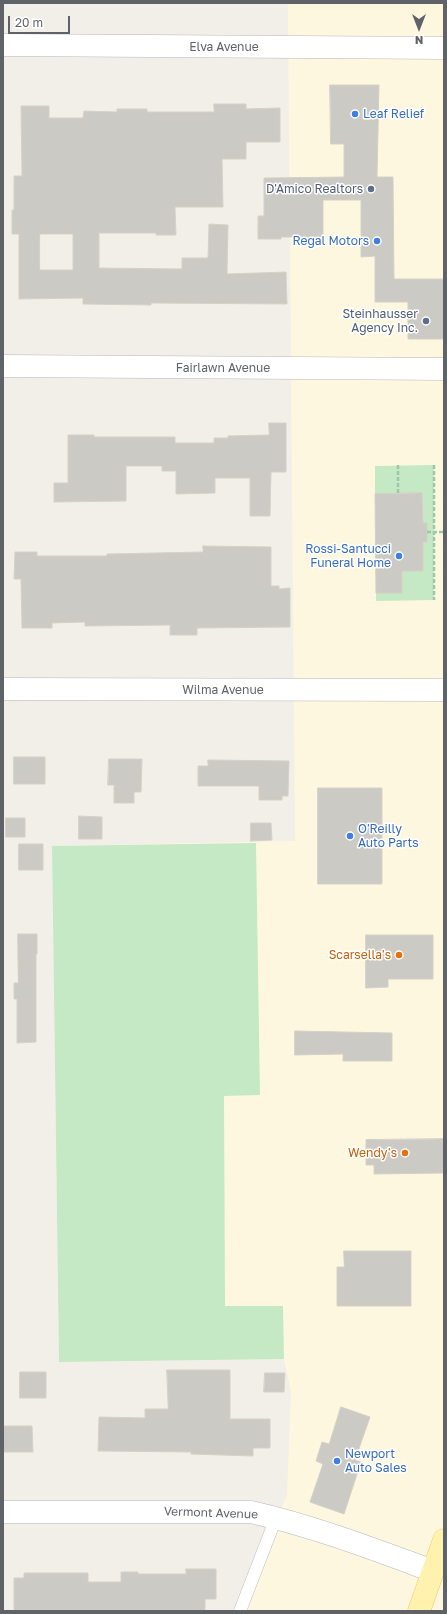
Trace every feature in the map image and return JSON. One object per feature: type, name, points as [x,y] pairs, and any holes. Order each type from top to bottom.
[{"type":"main road","points":[[418,1611],[444,1540]]},
{"type":"street","name":"Elva Avenue","points":[[3,46],[444,48]]},
{"type":"street","name":"Fairlawn Avenue","points":[[3,366],[444,369]]},
{"type":"street","name":"Wilma Avenue","points":[[3,689],[444,690]]},
{"type":"street","name":"Vermont Avenue","points":[[3,1512],[251,1512],[276,1518],[343,1539],[433,1571]]},
{"type":"lane","points":[[240,1611],[276,1518]]},
{"type":"path","points":[[398,465],[398,494]]},
{"type":"path","points":[[434,465],[434,600]]},
{"type":"path","points":[[427,532],[444,532]]},
{"type":"shaded area","points":[[288,3],[444,3],[444,1611],[240,1611],[287,1495],[291,1391],[284,1359],[59,1362],[52,846],[295,841]]},
{"type":"green space","points":[[434,465],[434,600],[376,601],[376,593],[402,593],[402,571],[423,571],[423,542],[427,541],[427,524],[423,523],[422,493],[375,494],[375,466]]},
{"type":"green space","points":[[256,843],[260,1095],[224,1096],[225,1306],[283,1306],[284,1359],[59,1362],[52,846]]},
{"type":"building","points":[[330,85],[379,85],[377,177],[393,177],[394,279],[444,279],[444,339],[408,339],[408,302],[375,302],[375,256],[361,257],[361,200],[323,200],[323,237],[281,237],[281,239],[258,239],[258,216],[264,216],[264,178],[344,177],[344,144],[331,144]]},
{"type":"building","points":[[214,104],[246,104],[246,109],[280,108],[280,142],[246,142],[246,159],[222,159],[223,207],[175,207],[176,235],[156,235],[156,233],[99,233],[99,268],[182,269],[182,258],[208,258],[209,224],[228,225],[227,274],[286,272],[287,304],[83,304],[83,298],[19,299],[19,234],[12,234],[12,210],[14,210],[14,176],[22,176],[21,106],[49,106],[49,118],[83,118],[84,111],[117,112],[117,109],[147,109],[147,112],[214,112]],"holes":[[[40,234],[73,234],[73,270],[40,270]]]},
{"type":"building","points":[[269,423],[286,423],[286,472],[271,472],[270,516],[250,516],[250,478],[215,478],[215,493],[176,494],[176,471],[162,471],[162,466],[126,466],[126,501],[54,502],[54,483],[68,483],[68,435],[94,435],[94,437],[175,437],[175,443],[214,443],[214,438],[228,438],[228,436],[269,435]]},
{"type":"building","name":"Rossi-Santucci Funeral Home","points":[[422,493],[423,523],[427,523],[427,542],[423,542],[423,571],[402,571],[402,593],[376,593],[375,494]]},
{"type":"building","points":[[203,546],[271,547],[271,586],[279,586],[279,589],[290,588],[290,627],[197,628],[197,635],[170,635],[170,625],[85,626],[85,622],[52,623],[52,628],[22,628],[21,579],[14,579],[15,552],[37,552],[37,556],[107,556],[107,554],[203,552]]},
{"type":"building","points":[[14,757],[45,757],[45,784],[14,784]]},
{"type":"building","points":[[109,759],[142,759],[141,792],[134,792],[134,803],[114,803],[114,785],[108,785]]},
{"type":"building","points":[[208,760],[289,761],[288,796],[282,796],[282,800],[259,800],[259,786],[198,786],[198,766],[208,766]]},
{"type":"building","name":"O'Reilly Auto Parts","points":[[318,788],[382,788],[382,884],[318,884]]},
{"type":"building","points":[[79,816],[102,817],[102,839],[79,839]]},
{"type":"building","points":[[6,818],[25,818],[25,837],[6,837]]},
{"type":"building","points":[[251,823],[271,823],[272,840],[251,841]]},
{"type":"building","points":[[19,844],[43,844],[43,870],[19,870]]},
{"type":"building","points":[[18,934],[37,934],[36,1042],[17,1043],[17,999],[14,999],[14,983],[18,983]]},
{"type":"building","name":"Scarsella's","points":[[366,935],[433,935],[433,979],[388,979],[388,987],[366,988]]},
{"type":"building","points":[[295,1031],[392,1033],[392,1061],[343,1061],[343,1054],[295,1055]]},
{"type":"building","name":"Wendy's","points":[[444,1139],[444,1173],[374,1174],[374,1165],[366,1165],[366,1140]]},
{"type":"building","points":[[344,1251],[411,1251],[411,1306],[337,1306],[337,1267],[344,1267]]},
{"type":"building","points":[[167,1370],[230,1370],[230,1419],[270,1419],[270,1448],[253,1448],[253,1456],[191,1454],[191,1452],[98,1451],[99,1417],[145,1418],[145,1409],[168,1409]]},
{"type":"building","points":[[20,1372],[46,1372],[46,1398],[20,1398]]},
{"type":"building","points":[[265,1373],[285,1373],[284,1392],[264,1392]]},
{"type":"building","name":"Newport Auto Sales","points":[[341,1407],[370,1417],[355,1460],[361,1462],[344,1514],[310,1502],[323,1464],[316,1461],[322,1442],[329,1444]]},
{"type":"building","points":[[3,1426],[32,1426],[33,1452],[3,1452]]},
{"type":"building","points":[[186,1569],[216,1569],[216,1599],[205,1599],[205,1611],[14,1611],[14,1578],[24,1578],[24,1573],[88,1573],[88,1582],[121,1582],[121,1572],[138,1572],[138,1574],[186,1574]]},
{"type":"place","name":"Leaf Relief","points":[[355,114]]},
{"type":"place","name":"D'Amico Realtors","points":[[371,189]]},
{"type":"place","name":"Regal Motors","points":[[377,241]]},
{"type":"place","name":"Steinhausser Agency Inc.","points":[[426,321]]},
{"type":"place","name":"Rossi-Santucci Funeral Home","points":[[399,556]]},
{"type":"place","name":"O'Reilly Auto Parts","points":[[350,836]]},
{"type":"place","name":"Scarsella's","points":[[399,955]]},
{"type":"place","name":"Wendy's","points":[[405,1153]]},
{"type":"place","name":"Newport Auto Sales","points":[[337,1461]]}]
